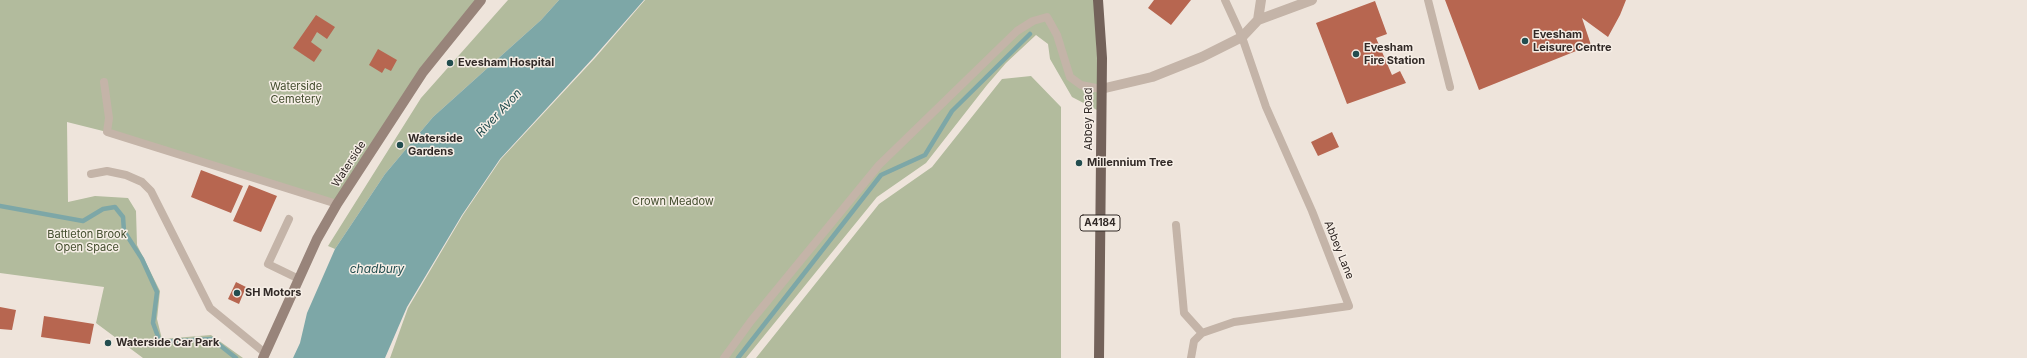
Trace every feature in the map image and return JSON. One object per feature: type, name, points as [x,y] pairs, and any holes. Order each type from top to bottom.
[{"type":"main road","name":"Waterside","points":[[264,355],[317,239],[337,204],[423,72],[482,0]]},
{"type":"main road","name":"Abbey Road","points":[[1098,0],[1102,58],[1099,358]]},
{"type":"street","points":[[1258,20],[1261,0]]},
{"type":"street","points":[[1101,88],[1152,77],[1202,57],[1242,38],[1258,20],[1312,0]]},
{"type":"lane","points":[[1225,0],[1242,38]]},
{"type":"lane","points":[[1428,0],[1450,87]]},
{"type":"lane","points":[[724,358],[751,321],[879,165],[1016,31],[1032,21],[1047,17],[1057,35],[1070,77],[1081,85],[1101,88]]},
{"type":"lane","name":"Abbey Lane","points":[[1202,333],[1234,322],[1349,306],[1312,211],[1266,107],[1242,38]]},
{"type":"lane","points":[[104,82],[108,118],[107,132],[337,204]]},
{"type":"lane","points":[[91,174],[107,171],[126,175],[142,182],[151,191],[210,308],[264,355]]},
{"type":"lane","points":[[289,219],[268,264],[299,279]]},
{"type":"lane","points":[[1176,225],[1184,313],[1202,333],[1194,341],[1191,358]]},
{"type":"green space","name":"Waterside Cemetery","points":[[0,0],[481,0],[423,72],[337,204],[107,132],[67,122],[68,202],[95,196],[128,198],[136,211],[137,245],[160,291],[157,319],[162,339],[211,335],[243,358],[143,358],[96,323],[104,287],[0,273]]},
{"type":"green space","name":"Waterside Gardens","points":[[508,0],[559,0],[541,20],[433,117],[385,174],[335,249],[328,246],[421,98]]},
{"type":"green space","name":"Crown Meadow","points":[[645,0],[1095,0],[1099,111],[1072,97],[1050,59],[1048,44],[1036,35],[1006,63],[987,85],[926,163],[877,197],[746,358],[390,358],[408,308],[463,215],[501,159],[595,58]]},
{"type":"green space","points":[[1031,76],[1061,107],[1061,358],[756,358],[879,204],[932,167],[1002,79]]},
{"type":"water","name":"chadbury","points":[[559,0],[644,0],[594,57],[500,159],[462,215],[407,307],[385,358],[293,358],[300,343],[307,313],[335,249],[385,174],[433,117],[541,20]]},
{"type":"building","points":[[1154,0],[1191,0],[1171,25],[1148,8]]},
{"type":"building","name":"Evesham Leisure Centre","points":[[1445,0],[1626,0],[1608,37],[1582,18],[1591,45],[1479,90]]},
{"type":"building","name":"Evesham Fire Station","points":[[1375,1],[1387,34],[1376,38],[1392,75],[1400,71],[1406,83],[1347,104],[1316,23]]},
{"type":"building","points":[[316,15],[335,27],[327,39],[317,32],[311,42],[322,50],[314,62],[293,48]]},
{"type":"building","points":[[378,49],[397,60],[391,71],[385,68],[382,73],[369,65]]},
{"type":"building","points":[[1332,132],[1339,147],[1318,156],[1311,142]]},
{"type":"building","points":[[201,170],[243,186],[231,213],[191,197]]},
{"type":"building","points":[[249,185],[277,196],[261,232],[233,221]]},
{"type":"building","name":"SH Motors","points":[[236,282],[246,287],[239,304],[228,299]]},
{"type":"building","points":[[0,307],[16,310],[12,330],[0,329]]},
{"type":"building","points":[[44,316],[94,324],[90,344],[41,337]]},
{"type":"waterway","points":[[738,358],[881,175],[925,155],[952,111],[1030,34]]},
{"type":"waterway","points":[[0,206],[83,221],[103,209],[115,207],[123,217],[124,231],[142,259],[157,292],[153,323],[160,342],[212,339],[236,358]]},
{"type":"place","name":"Evesham Leisure Centre","points":[[1525,41]]},
{"type":"place","name":"Evesham Fire Station","points":[[1356,54]]},
{"type":"place","name":"Evesham Hospital","points":[[450,63]]},
{"type":"place","name":"Waterside Gardens","points":[[400,145]]},
{"type":"place","name":"Millennium Tree","points":[[1079,163]]},
{"type":"place","name":"SH Motors","points":[[237,293]]},
{"type":"place","name":"Waterside Car Park","points":[[108,343]]},
{"type":"water label","name":"River Avon","points":[[499,113]]},
{"type":"park label","name":"Battleton Brook Open Space","points":[[87,241]]}]
